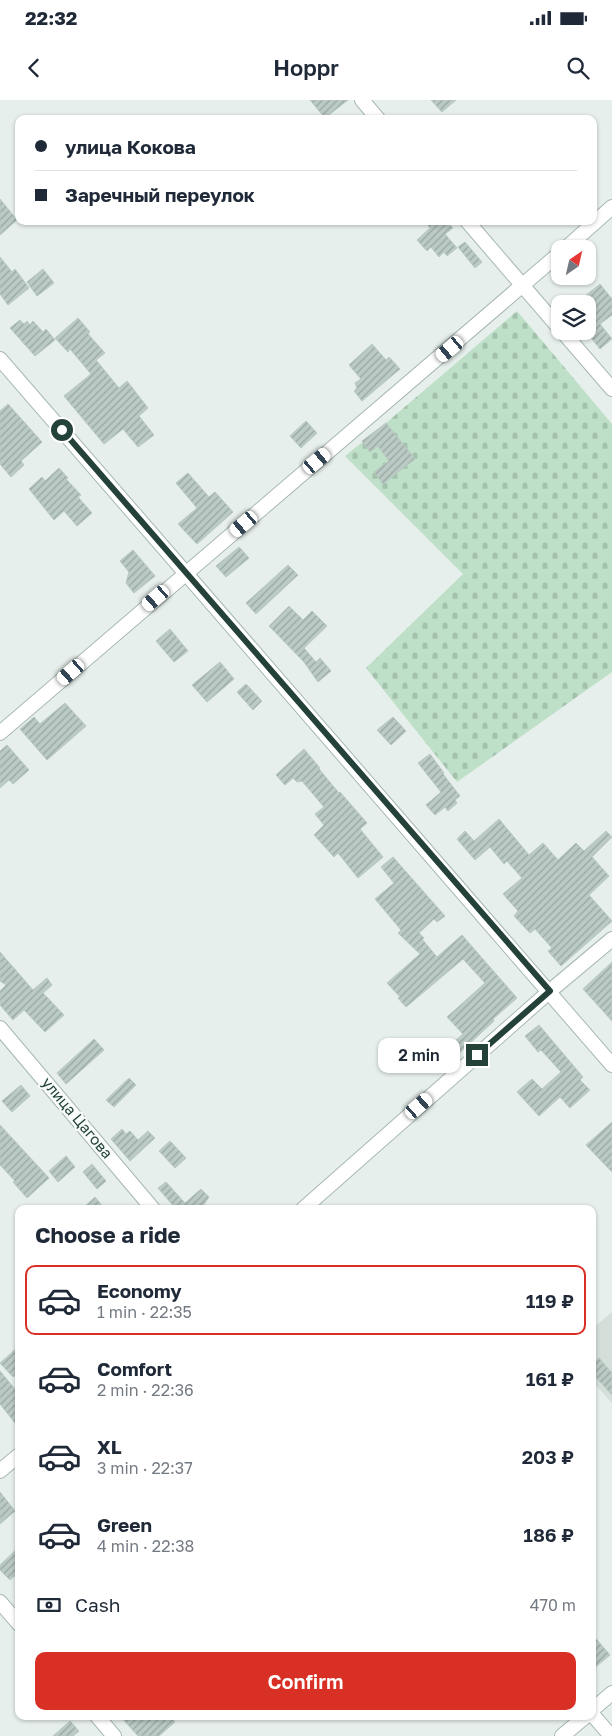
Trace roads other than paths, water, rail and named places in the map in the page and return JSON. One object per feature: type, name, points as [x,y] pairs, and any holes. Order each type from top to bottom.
[{"type":"street","points":[[362,100],[375,115]]},
{"type":"street","points":[[597,220],[612,207]]},
{"type":"street","points":[[470,225],[551,318]]},
{"type":"street","points":[[575,240],[592,225]]},
{"type":"street","points":[[0,733],[551,261]]},
{"type":"street","points":[[570,340],[612,389]]},
{"type":"street","points":[[0,359],[612,1064]]},
{"type":"street","points":[[308,1205],[550,991],[612,939]]},
{"type":"street","name":"улица Цагова","points":[[0,1028],[150,1205]]},
{"type":"street","points":[[0,1472],[15,1459]]},
{"type":"street","points":[[0,1602],[15,1619]]},
{"type":"street","points":[[596,1708],[612,1693]]},
{"type":"street","points":[[596,1717],[611,1736]]},
{"type":"street","points":[[100,1720],[114,1736]]},
{"type":"street","points":[[562,1736],[581,1720]]}]
